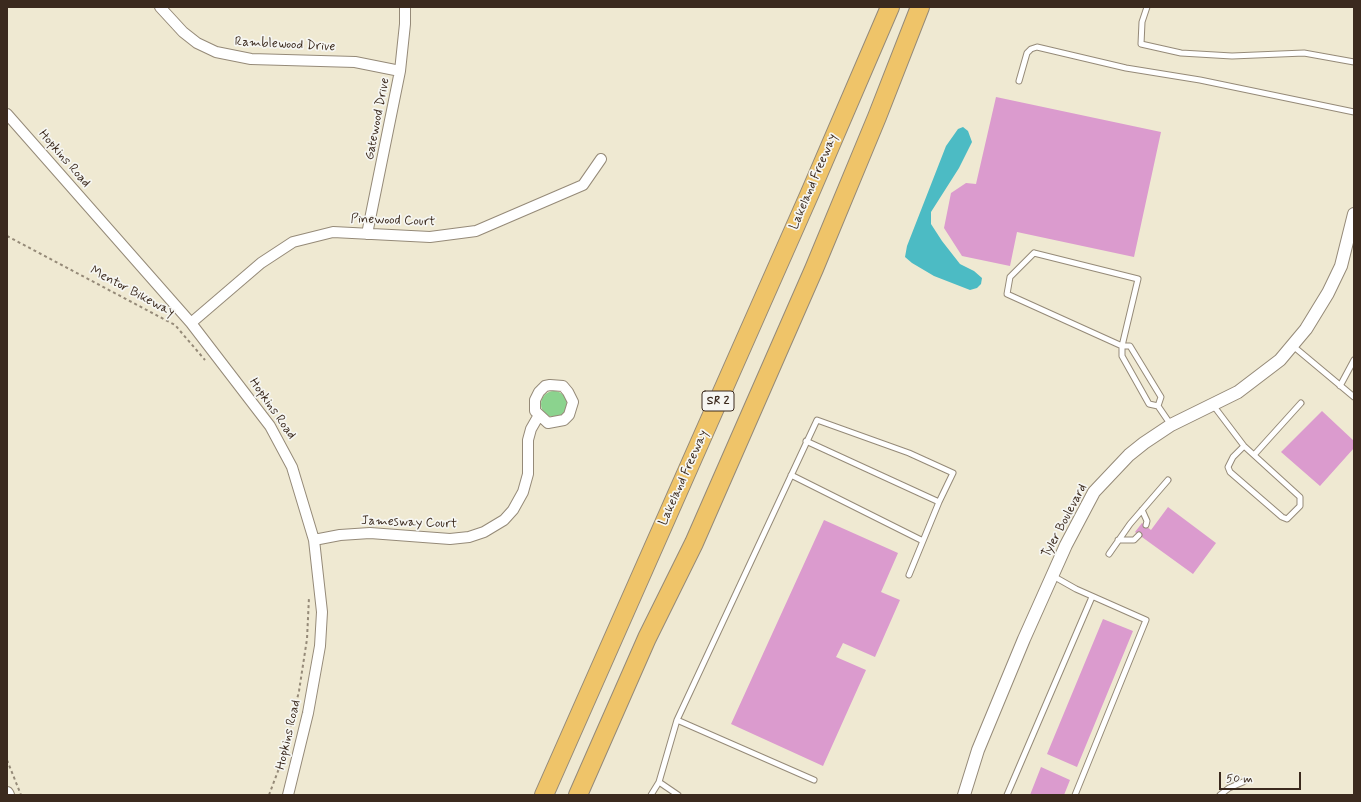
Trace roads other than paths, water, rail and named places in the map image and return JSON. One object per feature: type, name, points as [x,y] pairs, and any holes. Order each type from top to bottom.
[{"type":"highway","name":"Lakeland Freeway","points":[[544,795],[807,200],[890,7]]},
{"type":"highway","name":"SR 2","points":[[578,795],[647,638],[694,543],[814,269],[877,117],[920,7]]},
{"type":"street","name":"Ramblewood Drive","points":[[160,7],[183,32],[197,43],[216,52],[251,59],[355,62],[400,71]]},
{"type":"street","name":"Gatewood Drive","points":[[367,234],[400,71],[405,24],[405,7]]},
{"type":"street","name":"Hopkins Road","points":[[7,114],[191,323],[249,396],[282,445],[300,488],[314,540],[322,612],[320,646],[308,712],[288,795]]},
{"type":"street","name":"Pinewood Court","points":[[191,323],[261,263],[293,242],[333,232],[430,237],[476,231],[583,185],[601,159]]},
{"type":"street","name":"Tyler Boulevard","points":[[964,795],[978,750],[1052,575],[1094,492],[1129,455],[1171,425],[1213,406],[1238,392],[1280,360],[1306,329],[1328,293],[1341,266],[1354,214]]},
{"type":"street","name":"Jamesway Court","points":[[314,540],[340,535],[370,533],[450,539],[468,537],[484,532],[504,520],[513,510],[523,492],[528,474],[528,440],[531,429],[539,415]]},
{"type":"lane","points":[[1147,7],[1142,22],[1141,44],[1181,53],[1232,56],[1304,54],[1354,62]]},
{"type":"lane","points":[[1019,81],[1027,53],[1031,49],[1037,47],[1126,68],[1200,80],[1354,112]]},
{"type":"lane","points":[[1158,406],[1160,396],[1130,346],[1122,346],[1007,294],[1010,277],[1034,254],[1138,279],[1122,346],[1122,356],[1149,404],[1158,406],[1171,425]]},
{"type":"lane","points":[[1292,346],[1354,397]]},
{"type":"lane","points":[[1340,386],[1354,360]]},
{"type":"lane","points":[[1254,455],[1301,403]]},
{"type":"lane","points":[[1213,406],[1244,446],[1300,497],[1300,506],[1287,519],[1282,517],[1230,472],[1228,467],[1234,457],[1244,446]]},
{"type":"lane","points":[[651,795],[659,782],[677,720],[817,420],[909,453],[952,473],[908,575]]},
{"type":"lane","points":[[806,441],[939,502]]},
{"type":"lane","points":[[791,475],[923,541]]},
{"type":"lane","points":[[1109,554],[1118,540],[1168,480]]},
{"type":"lane","points":[[1142,510],[1147,521],[1146,525]]},
{"type":"lane","points":[[1118,540],[1134,540],[1139,535]]},
{"type":"lane","points":[[1052,575],[1092,597],[1146,620],[1075,795]]},
{"type":"lane","points":[[1007,795],[1092,597]]},
{"type":"lane","points":[[677,720],[814,780]]},
{"type":"lane","points":[[659,782],[678,795]]},
{"type":"lane","points":[[1220,795],[1229,788],[1243,782]]},
{"type":"water","points":[[963,127],[968,131],[972,142],[959,168],[931,212],[931,224],[960,264],[974,271],[982,278],[981,284],[977,288],[970,290],[934,276],[905,257],[907,246],[946,146],[958,129]]}]
